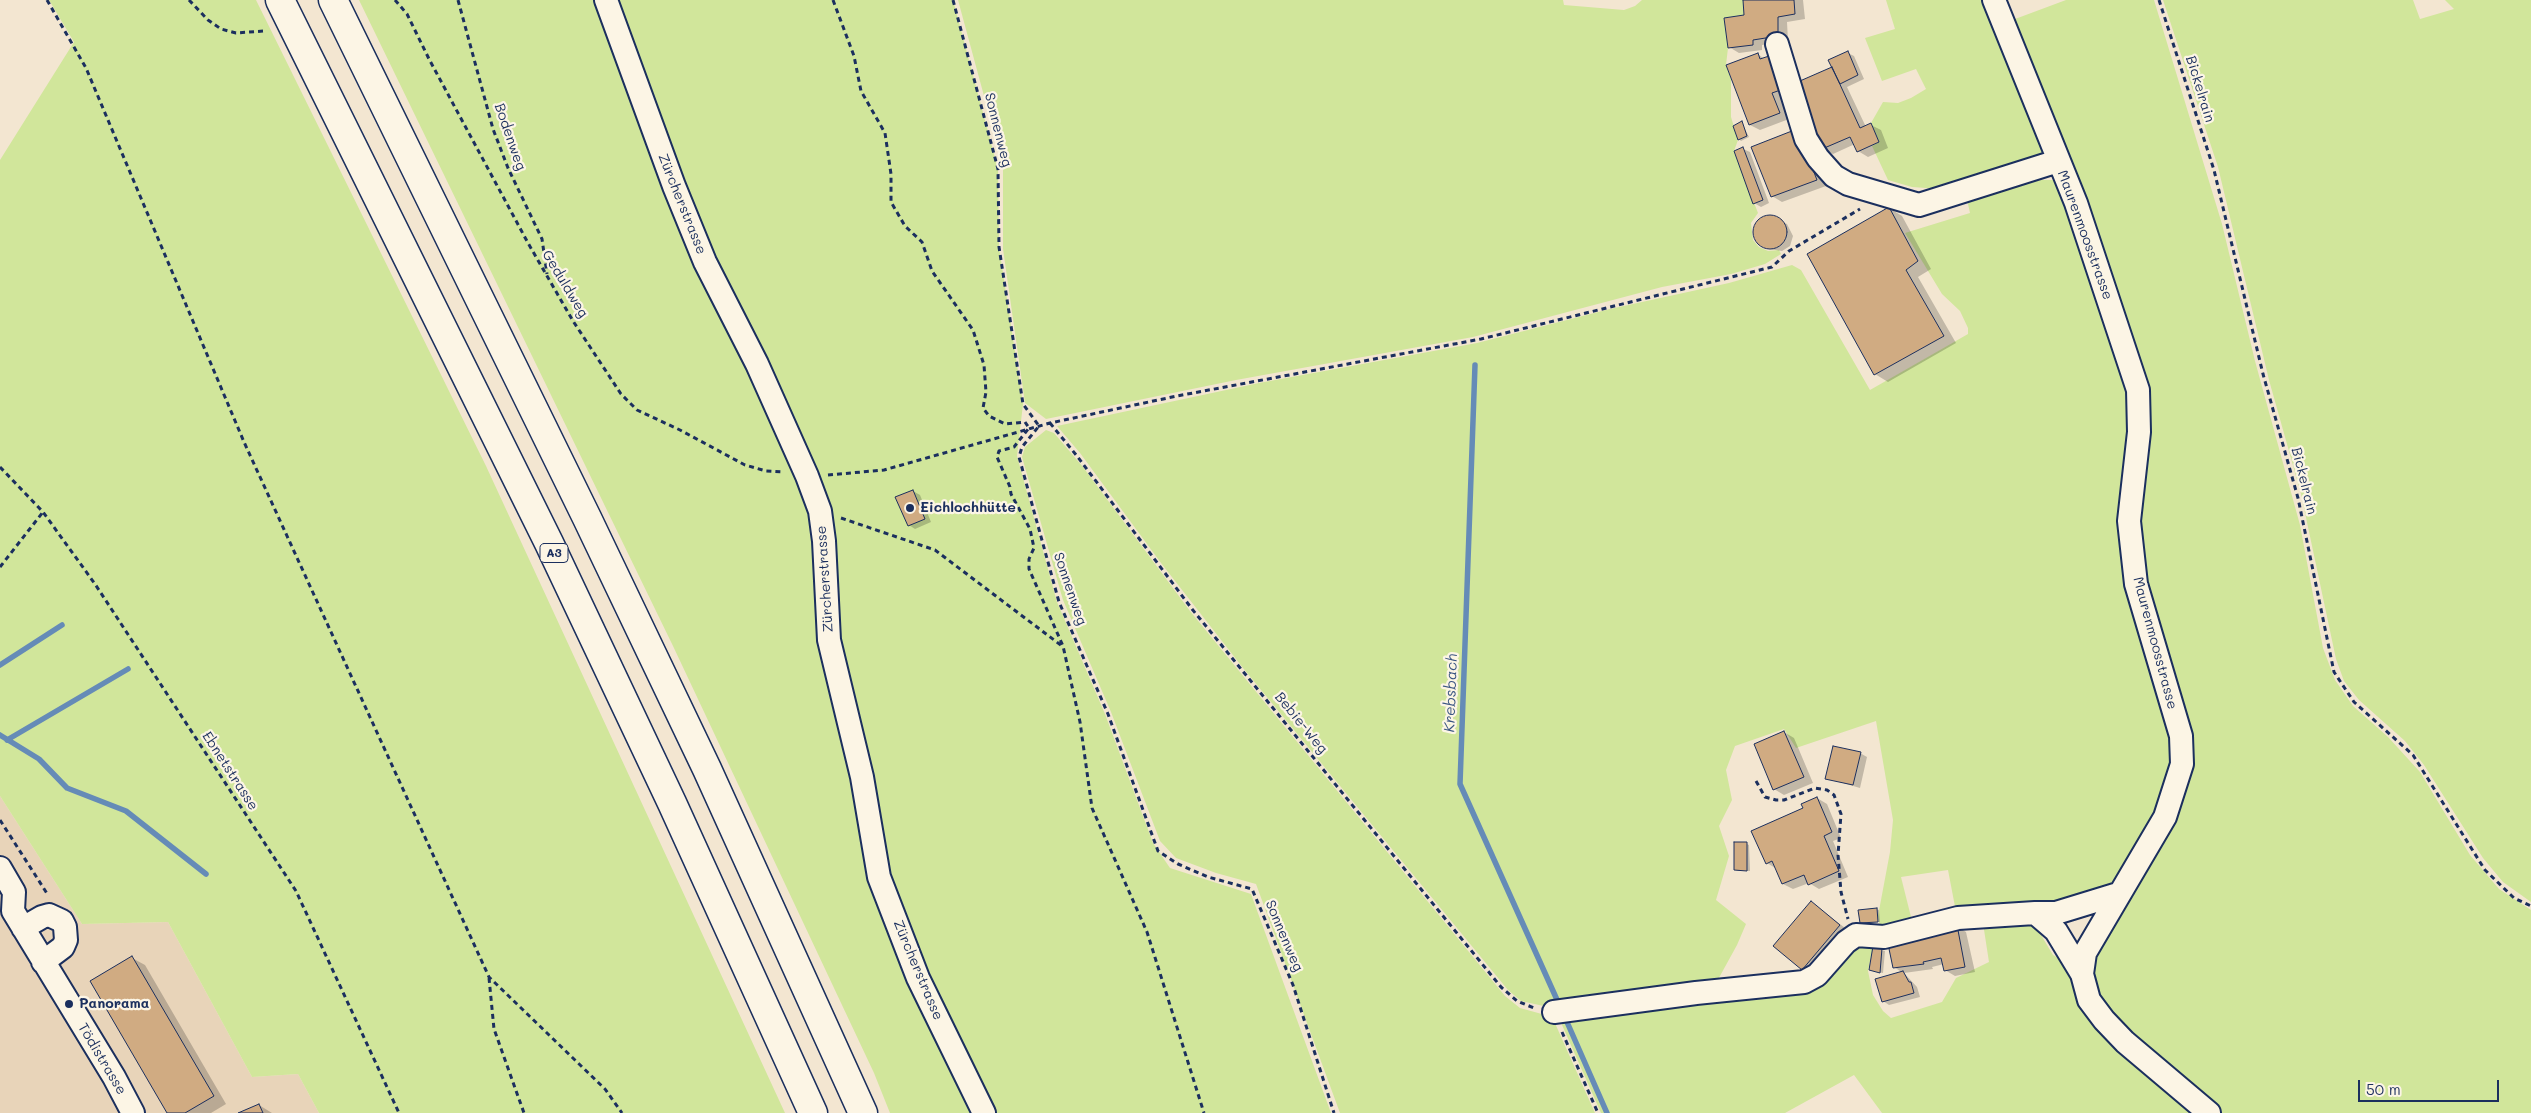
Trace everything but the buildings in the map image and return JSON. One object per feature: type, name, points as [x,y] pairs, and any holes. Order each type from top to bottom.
[{"type":"highway","name":"A3","points":[[280,0],[549,543],[672,803],[813,1113]]},
{"type":"highway","points":[[332,0],[587,518],[699,751],[863,1113]]},
{"type":"street","name":"Zürcherstrasse","points":[[606,0],[674,186],[705,262],[757,364],[808,476],[820,511],[824,541],[829,640],[862,777],[879,878],[918,978],[984,1113]]},
{"type":"street","name":"Maurenmoosstrasse","points":[[1994,0],[2076,203],[2138,390],[2139,432],[2128,521],[2136,584],[2181,736],[2182,764],[2165,817],[2085,953],[2082,974],[2089,1000],[2104,1020],[2125,1042],[2209,1113]]},
{"type":"street","points":[[1778,44],[1806,138],[1818,158],[1834,176],[1848,184],[1919,205],[2058,162]]},
{"type":"street","name":"Tödistrasse","points":[[0,868],[14,892],[14,911],[23,928],[114,1077],[133,1113]]},
{"type":"street","points":[[1554,1012],[1696,993],[1804,982],[1818,975],[1846,942],[1856,935],[1884,937],[1958,918],[2056,913],[2118,894]]},
{"type":"street","points":[[2036,913],[2056,931],[2082,974]]},
{"type":"street","points":[[23,928],[42,916],[49,916],[62,921],[67,933],[63,947],[43,962]]},
{"type":"path","points":[[47,0],[86,68],[244,442],[489,977],[494,1029],[524,1113]]},
{"type":"path","points":[[189,0],[208,20],[221,29],[236,33],[264,31]]},
{"type":"path","name":"Geduldweg","points":[[395,0],[407,14],[429,60],[548,278],[621,394],[637,410],[680,430],[745,466],[766,471],[808,476],[884,470],[1050,423],[1187,394],[1481,339],[1772,267],[1790,250],[1884,195]]},
{"type":"path","name":"Bodenweg","points":[[458,0],[493,129],[508,168],[542,239],[548,278]]},
{"type":"path","points":[[833,0],[854,56],[861,91],[885,133],[891,174],[891,202],[905,226],[922,242],[932,271],[973,330],[984,365],[986,392],[983,408],[989,416],[1005,424],[1025,422],[1029,428],[1014,447],[999,451],[997,457],[1010,487],[1011,494],[1030,529],[1034,548],[1029,559],[1029,569],[1062,646],[1080,722],[1092,808],[1147,932],[1204,1113]]},
{"type":"path","name":"Sonnenweg","points":[[953,0],[998,169],[999,247],[1023,404],[1039,426],[1022,446],[1019,457],[1059,602],[1108,714],[1158,850],[1178,864],[1208,877],[1252,889],[1293,985],[1334,1113]]},
{"type":"path","name":"Bickelrain","points":[[2159,0],[2214,170],[2263,374],[2298,498],[2334,672],[2354,702],[2413,755],[2486,870],[2514,898],[2531,906]]},
{"type":"path","name":"Bebie-Weg","points":[[1050,423],[1192,609],[1501,988],[1517,1001],[1554,1012]]},
{"type":"path","name":"Ebnetstrasse","points":[[0,467],[43,512],[95,584],[296,891],[399,1113]]},
{"type":"path","points":[[820,511],[935,550],[1062,646]]},
{"type":"path","points":[[0,568],[43,512]]},
{"type":"path","points":[[1756,781],[1765,797],[1776,800],[1784,800],[1815,788],[1827,790],[1834,795],[1840,814],[1838,855],[1841,892],[1849,924],[1856,935]]},
{"type":"path","points":[[0,820],[50,899],[49,916]]},
{"type":"path","points":[[489,977],[605,1089],[622,1113]]},
{"type":"path","points":[[1554,1012],[1598,1113]]},
{"type":"shaded area","points":[[0,796],[82,924],[168,922],[252,1077],[298,1074],[319,1113],[0,1113]]},
{"type":"green space","points":[[49,0],[256,0],[486,466],[785,1113],[319,1113],[298,1074],[252,1077],[168,922],[82,924],[0,796],[0,160],[74,42]]},
{"type":"green space","points":[[359,0],[953,0],[998,169],[999,247],[1023,404],[1017,456],[1057,602],[1105,714],[1153,843],[1170,868],[1251,894],[1331,1113],[890,1113],[874,1073],[673,646]]},
{"type":"green space","points":[[958,0],[1563,0],[1564,5],[1624,10],[1635,6],[1642,0],[1743,0],[1744,15],[1724,18],[1728,48],[1726,65],[1731,79],[1731,117],[1738,140],[1734,151],[1758,213],[1751,223],[1753,240],[1759,247],[1768,251],[1779,250],[1781,254],[1765,264],[1731,274],[1662,287],[1473,337],[1236,380],[1046,419],[1025,403],[1003,249],[1003,166]]},
{"type":"green space","points":[[1886,0],[1988,0],[2046,157],[1940,189],[1912,187],[1888,180],[1872,146],[1879,142],[1871,123],[1883,102],[1898,103],[1926,89],[1916,69],[1882,81],[1865,38],[1895,29]]},
{"type":"green space","points":[[2066,0],[2154,0],[2222,224],[2255,361],[2300,525],[2323,648],[2335,680],[2353,706],[2388,737],[2420,772],[2470,855],[2499,889],[2531,910],[2531,1113],[2215,1113],[2096,1000],[2091,959],[2184,780],[2149,614],[2138,537],[2144,430],[2007,22]]},
{"type":"green space","points":[[2163,0],[2413,0],[2420,19],[2454,9],[2445,0],[2531,0],[2531,902],[2503,882],[2483,858],[2424,765],[2405,741],[2359,700],[2344,681],[2336,659],[2301,494],[2269,380],[2218,167]]},
{"type":"green space","points":[[2026,180],[2054,180],[2065,191],[2134,403],[2126,495],[2174,726],[2174,780],[2126,874],[2097,897],[1957,917],[1948,870],[1901,877],[1913,925],[1881,931],[1878,916],[1890,852],[1893,820],[1876,721],[1796,748],[1784,729],[1735,746],[1726,770],[1732,800],[1719,826],[1729,856],[1716,900],[1746,924],[1715,985],[1557,1009],[1521,1001],[1508,990],[1243,668],[1161,563],[1080,453],[1057,426],[1259,383],[1477,343],[1610,309],[1729,283],[1792,265],[1801,270],[1870,390],[1968,334],[1968,328],[1960,311],[1942,294],[1905,233],[1970,213],[1966,195]]},
{"type":"green space","points":[[1046,430],[1054,433],[1083,467],[1190,611],[1505,996],[1520,1008],[1549,1016],[1554,1021],[1595,1113],[1340,1113],[1256,884],[1216,873],[1176,858],[1160,841],[1111,712],[1063,600],[1022,457],[1025,447]]},
{"type":"green space","points":[[2026,921],[2035,925],[2053,955],[2065,962],[2199,1113],[1882,1113],[1854,1075],[1785,1113],[1601,1113],[1562,1025],[1561,1018],[1807,986],[1859,945],[1874,942],[1868,971],[1873,995],[1883,1011],[1891,1018],[1942,1002],[1956,978],[1989,962],[1983,923]]},
{"type":"waterway","name":"Krebsbach","points":[[1475,365],[1460,784],[1558,1002]]},
{"type":"waterway","points":[[0,665],[62,625]]},
{"type":"waterway","points":[[7,740],[128,669]]},
{"type":"waterway","points":[[0,735],[39,759],[67,788],[126,811],[206,874]]},
{"type":"waterway","name":"Krebsbach","points":[[1567,1022],[1607,1113]]},
{"type":"place","name":"Eichlochhütte","points":[[910,508]]},
{"type":"place","name":"Panorama","points":[[69,1004]]}]
